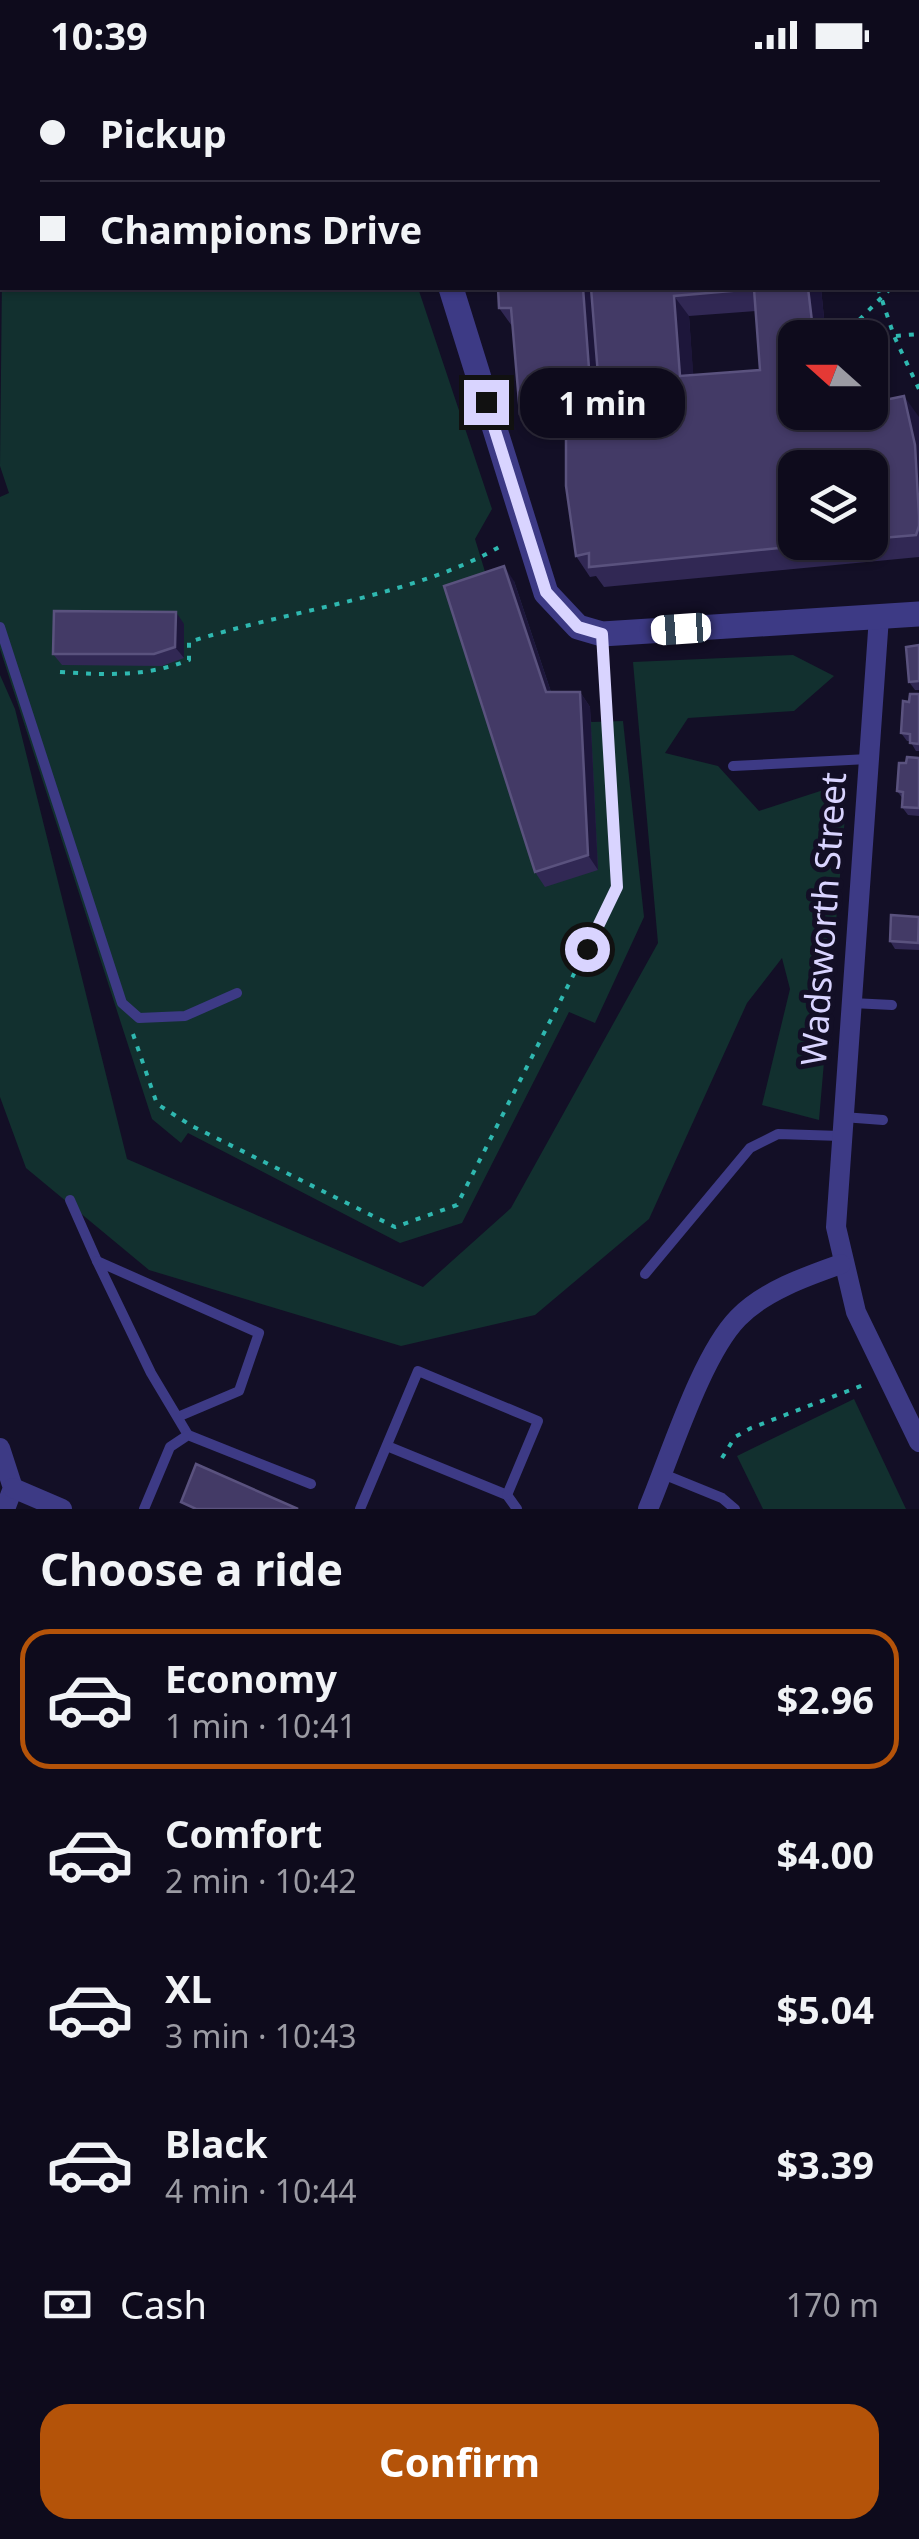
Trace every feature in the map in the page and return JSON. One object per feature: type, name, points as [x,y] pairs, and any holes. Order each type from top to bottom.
[{"type":"street","points":[[452,290],[546,592],[590,630],[919,614]]},
{"type":"street","name":"Wadsworth Street","points":[[879,617],[836,1227],[856,1312],[919,1442]]},
{"type":"street","points":[[648,1509],[719,1340],[768,1296],[842,1264]]},
{"type":"street","points":[[0,1448],[12,1488],[5,1509]]},
{"type":"street","points":[[12,1488],[62,1509]]},
{"type":"lane","points":[[0,627],[122,1003],[139,1018],[185,1016],[237,993]]},
{"type":"lane","points":[[587,949],[617,887],[590,630]]},
{"type":"lane","points":[[733,766],[868,760]]},
{"type":"lane","points":[[850,1002],[892,1006]]},
{"type":"lane","points":[[644,1274],[750,1148],[778,1134],[883,1120]]},
{"type":"lane","points":[[70,1200],[151,1372],[188,1435],[311,1484]]},
{"type":"lane","points":[[98,1261],[259,1333],[238,1391],[180,1416]]},
{"type":"lane","points":[[360,1509],[418,1371],[538,1421],[507,1496]]},
{"type":"lane","points":[[144,1509],[170,1447],[188,1435]]},
{"type":"lane","points":[[386,1446],[507,1496],[517,1509]]},
{"type":"lane","points":[[663,1474],[722,1498],[734,1509]]},
{"type":"path","points":[[878,290],[919,389]]},
{"type":"path","points":[[859,320],[889,290]]},
{"type":"path","points":[[888,336],[919,334]]},
{"type":"path","points":[[60,672],[112,676],[164,670],[189,660],[189,642],[426,578],[481,558],[504,544]]},
{"type":"path","points":[[122,1003],[158,1104],[192,1126],[395,1227],[457,1205],[587,949]]},
{"type":"path","points":[[722,1458],[735,1437],[750,1428],[874,1380]]},
{"type":"green space","points":[[2,290],[419,290],[492,509],[475,539],[490,588],[514,581],[556,707],[592,722],[623,721],[644,917],[595,1023],[569,1012],[462,1223],[400,1243],[188,1133],[181,1143],[152,1119],[0,649],[0,497],[9,493],[0,466]]},
{"type":"green space","points":[[793,655],[834,676],[794,711],[688,718],[665,753],[718,766],[759,811],[848,782],[819,1120],[762,1105],[790,989],[782,958],[747,1003],[649,1219],[535,1315],[401,1346],[149,1270],[26,1168],[0,1097],[0,675],[15,709],[127,1159],[423,1287],[511,1208],[658,943],[633,662]]},
{"type":"green space","points":[[854,1399],[906,1509],[763,1509],[737,1456]]},
{"type":"building","points":[[498,290],[583,290],[592,409],[520,414],[511,308],[499,308]]},
{"type":"building","points":[[591,290],[743,290],[674,296],[680,376],[760,370],[754,290],[808,290],[812,320],[778,320],[778,430],[888,430],[888,399],[904,396],[915,445],[919,526],[916,535],[888,537],[888,450],[778,450],[778,548],[589,567],[589,553],[576,556],[566,486],[566,427],[591,421],[602,425]]},
{"type":"building","points":[[504,566],[546,692],[580,692],[588,855],[535,872],[444,586]]},
{"type":"building","points":[[54,611],[176,612],[175,647],[154,654],[53,654]]},
{"type":"building","points":[[919,645],[919,681],[909,682],[906,647]]},
{"type":"building","points":[[910,694],[919,694],[919,744],[910,743],[910,734],[901,733],[903,701],[909,702]]},
{"type":"building","points":[[907,757],[919,758],[919,808],[902,807],[903,792],[897,791],[899,763],[906,763]]},
{"type":"building","points":[[891,915],[919,917],[918,943],[890,941]]},
{"type":"building","points":[[196,1464],[298,1509],[196,1509],[181,1502]]},
{"type":"route","points":[[486,402],[546,592],[562,614],[578,627],[602,634],[604,722],[617,887],[587,949]]}]
